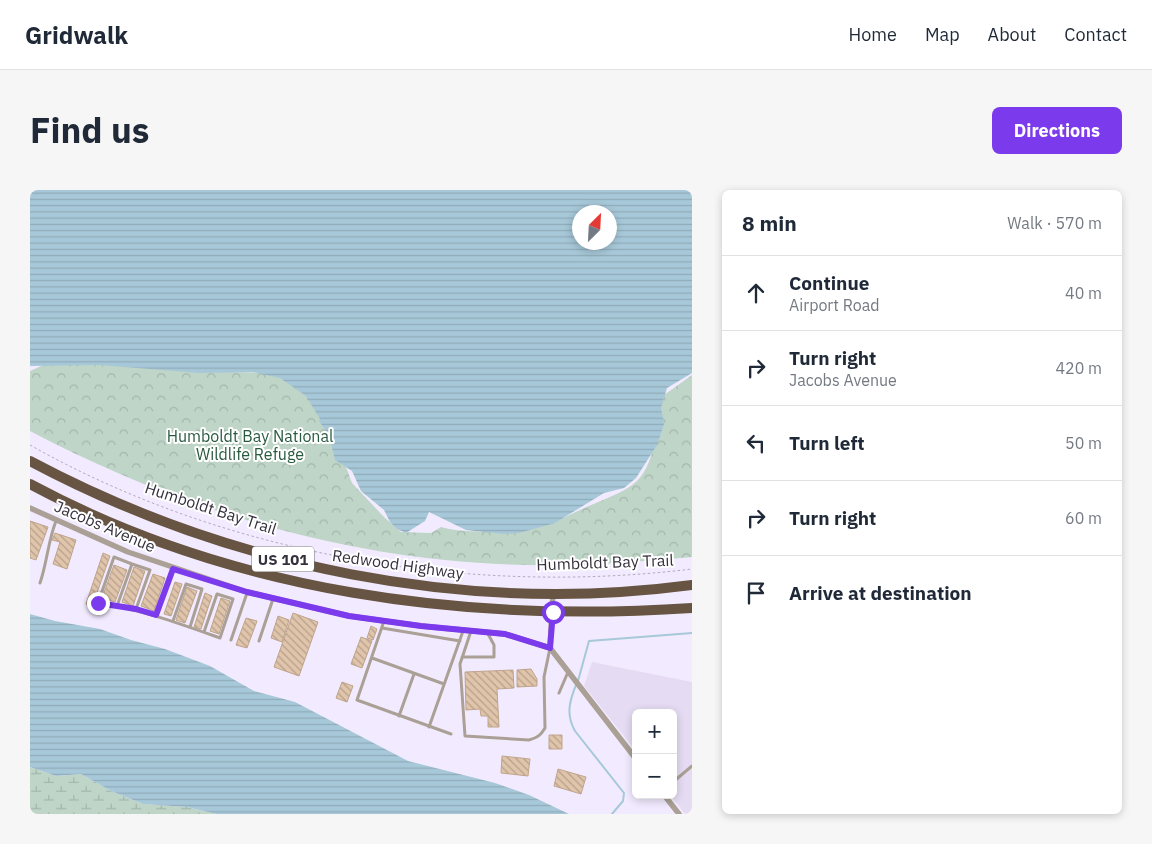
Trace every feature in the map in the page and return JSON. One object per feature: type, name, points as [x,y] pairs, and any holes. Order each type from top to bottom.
[{"type":"highway","name":"Redwood Highway","points":[[30,461],[122,505],[257,552],[353,575],[492,592],[618,591],[692,585]]},
{"type":"highway","name":"US 101","points":[[30,484],[136,533],[227,565],[271,577],[368,596],[439,605],[553,612],[617,612],[692,608]]},
{"type":"street","name":"Jacobs Avenue","points":[[30,508],[56,521],[173,569],[247,592],[349,616],[437,628],[505,634],[550,648]]},
{"type":"street","points":[[553,593],[550,648],[632,754]]},
{"type":"street","points":[[667,799],[679,814]]},
{"type":"lane","points":[[40,583],[45,568],[49,539],[56,521]]},
{"type":"lane","points":[[136,609],[150,570],[114,557],[98,603],[136,609],[220,638],[233,599],[217,594],[204,632]]},
{"type":"lane","points":[[117,606],[132,564]]},
{"type":"lane","points":[[156,615],[173,569]]},
{"type":"lane","points":[[173,621],[186,584],[202,590],[190,627]]},
{"type":"lane","points":[[231,640],[247,592]]},
{"type":"lane","points":[[260,641],[273,599]]},
{"type":"lane","points":[[384,621],[357,700],[451,734]]},
{"type":"lane","points":[[411,633],[412,625]]},
{"type":"lane","points":[[382,628],[460,641]]},
{"type":"lane","points":[[436,637],[437,628]]},
{"type":"lane","points":[[429,727],[464,630]]},
{"type":"lane","points":[[471,631],[460,664],[465,736],[529,740],[537,738],[545,728],[544,677],[550,648]]},
{"type":"lane","points":[[462,657],[494,657],[494,645],[486,632]]},
{"type":"lane","points":[[372,658],[444,684]]},
{"type":"lane","points":[[399,716],[414,674]]},
{"type":"lane","points":[[559,693],[569,674]]},
{"type":"lane","points":[[677,779],[692,766]]},
{"type":"path","name":"Humboldt Bay Trail","points":[[30,445],[79,470],[163,506],[247,534],[346,558],[418,569],[509,576],[608,576],[692,569]]},
{"type":"shaded area","points":[[592,662],[692,682],[692,814],[685,814],[673,799],[677,799],[677,709],[632,709],[632,746],[584,686]]},
{"type":"green space","name":"Humboldt Bay National Wildlife Refuge","points":[[73,361],[192,371],[280,373],[303,391],[331,427],[352,483],[384,517],[401,532],[431,533],[441,527],[465,531],[494,531],[523,529],[547,524],[628,488],[644,473],[652,453],[660,398],[692,375],[692,557],[564,565],[494,564],[425,558],[356,547],[288,532],[222,512],[156,489],[92,462],[30,431],[30,371],[48,363]]},
{"type":"green space","points":[[30,767],[56,776],[81,774],[111,791],[143,804],[187,807],[216,814],[30,814]]},
{"type":"water","points":[[30,190],[692,190],[692,373],[667,388],[661,408],[664,424],[657,445],[636,478],[624,488],[604,493],[555,523],[519,533],[504,534],[466,530],[429,512],[425,521],[406,533],[397,529],[390,522],[384,510],[361,491],[352,471],[335,460],[329,435],[319,421],[320,419],[306,396],[280,378],[253,372],[200,373],[100,365],[30,366]]},
{"type":"water","points":[[30,614],[55,621],[100,629],[165,649],[210,666],[254,691],[295,702],[408,761],[495,783],[529,795],[569,814],[216,814],[187,807],[143,804],[111,791],[81,774],[56,776],[30,767]]},
{"type":"building","points":[[30,521],[48,527],[36,560],[30,558]]},
{"type":"building","points":[[55,533],[76,540],[67,569],[53,564],[60,542],[52,540]]},
{"type":"building","points":[[103,553],[110,556],[92,607],[86,604]]},
{"type":"building","points":[[114,565],[127,570],[115,602],[102,598]]},
{"type":"building","points":[[134,567],[145,571],[133,606],[122,602]]},
{"type":"building","points":[[153,574],[165,578],[154,611],[141,606]]},
{"type":"building","points":[[175,582],[182,584],[171,616],[164,614]]},
{"type":"building","points":[[187,587],[197,591],[185,623],[176,620]]},
{"type":"building","points":[[205,593],[212,596],[201,629],[194,627]]},
{"type":"building","points":[[221,598],[230,601],[219,634],[210,631]]},
{"type":"building","points":[[293,613],[318,622],[299,676],[274,667]]},
{"type":"building","points":[[278,616],[289,620],[282,642],[271,638]]},
{"type":"building","points":[[246,618],[257,621],[247,648],[236,645]]},
{"type":"building","points":[[371,626],[377,629],[373,640],[367,638]]},
{"type":"building","points":[[361,637],[372,641],[362,668],[351,664]]},
{"type":"building","points":[[531,669],[537,679],[537,686],[517,687],[517,670]]},
{"type":"building","points":[[513,670],[514,688],[497,689],[499,727],[488,727],[488,716],[481,716],[480,709],[466,710],[465,672]]},
{"type":"building","points":[[342,682],[353,686],[347,702],[336,698]]},
{"type":"building","points":[[549,735],[562,735],[562,749],[549,749]]},
{"type":"building","points":[[502,756],[530,759],[528,776],[501,773]]},
{"type":"building","points":[[558,769],[586,777],[581,794],[554,786]]},
{"type":"waterway","points":[[578,681],[589,641],[692,633]]},
{"type":"waterway","points":[[576,685],[570,708],[572,725],[624,793],[623,801],[612,814]]},
{"type":"route","points":[[98,603],[136,609],[156,615],[173,569],[276,600],[349,616],[421,626],[505,634],[550,648],[553,612]]}]
